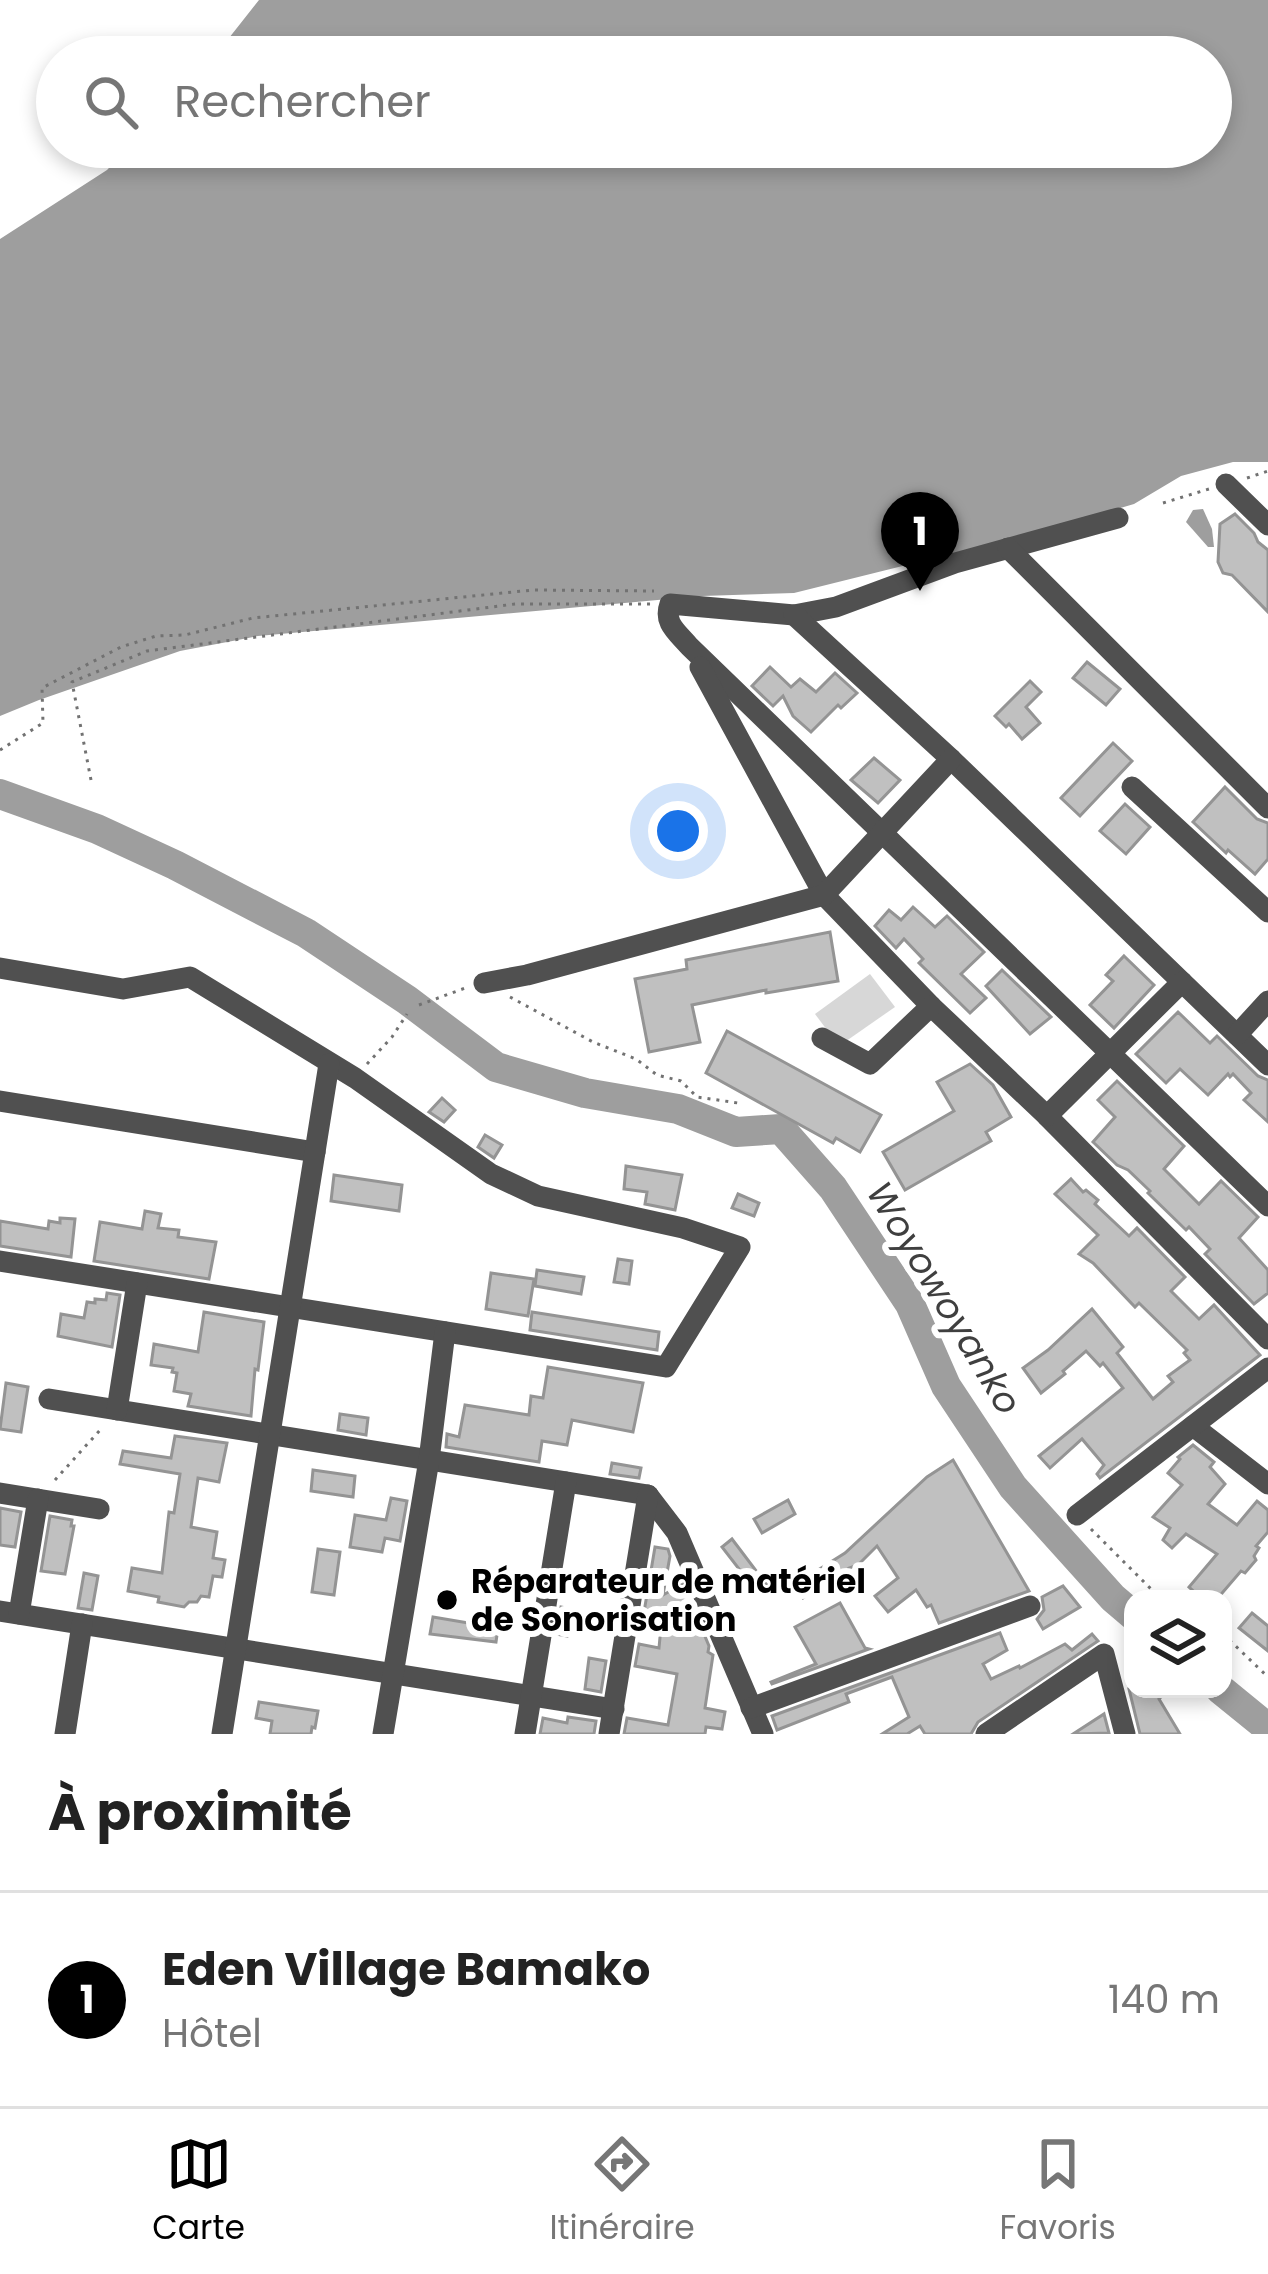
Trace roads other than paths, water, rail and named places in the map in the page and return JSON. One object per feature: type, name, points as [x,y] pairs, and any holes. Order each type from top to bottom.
[{"type":"street","points":[[1226,484],[1268,525]]},
{"type":"street","points":[[1118,518],[955,563],[836,607],[794,615],[670,604],[666,616],[689,646],[1268,1206]]},
{"type":"street","points":[[1009,548],[1268,808]]},
{"type":"street","points":[[794,615],[951,759],[1268,1066]]},
{"type":"street","points":[[689,646],[824,895],[1268,1339]]},
{"type":"street","points":[[484,983],[824,895],[951,759]]},
{"type":"street","points":[[1132,787],[1268,912]]},
{"type":"street","points":[[0,968],[123,989],[190,977],[355,1078],[491,1174],[538,1196],[683,1228],[740,1247],[666,1367],[0,1261]]},
{"type":"street","points":[[1047,1116],[1182,982]]},
{"type":"street","points":[[1237,1035],[1268,1001]]},
{"type":"street","points":[[822,1038],[870,1064],[931,1006]]},
{"type":"street","points":[[222,1734],[328,1064]]},
{"type":"street","points":[[0,1101],[315,1152]]},
{"type":"street","points":[[117,1410],[137,1283]]},
{"type":"street","points":[[383,1734],[429,1460],[445,1332]]},
{"type":"street","points":[[1077,1515],[1268,1368]]},
{"type":"street","points":[[49,1400],[648,1495],[677,1533],[755,1724],[1030,1606]]},
{"type":"street","points":[[1193,1426],[1268,1484]]},
{"type":"street","points":[[525,1734],[566,1482]]},
{"type":"street","points":[[0,1493],[99,1509]]},
{"type":"street","points":[[610,1734],[648,1495]]},
{"type":"street","points":[[38,1499],[9,1612],[614,1709]]},
{"type":"street","points":[[64,1734],[82,1624]]},
{"type":"street","points":[[986,1734],[1104,1654],[1125,1734]]},
{"type":"waterway","name":"Woyowoyanko","points":[[0,794],[97,829],[306,933],[496,1067],[585,1093],[678,1109],[736,1132],[781,1129],[833,1188],[910,1304],[946,1386],[1013,1487],[1124,1607]]},
{"type":"waterway","name":"Woyowoyanko","points":[[1231,1698],[1268,1728]]},
{"type":"place","name":"Eden Village Bamako","points":[[920,591]]},
{"type":"place","name":"Réparateur de matériel de Sonorisation","points":[[447,1600]]}]
